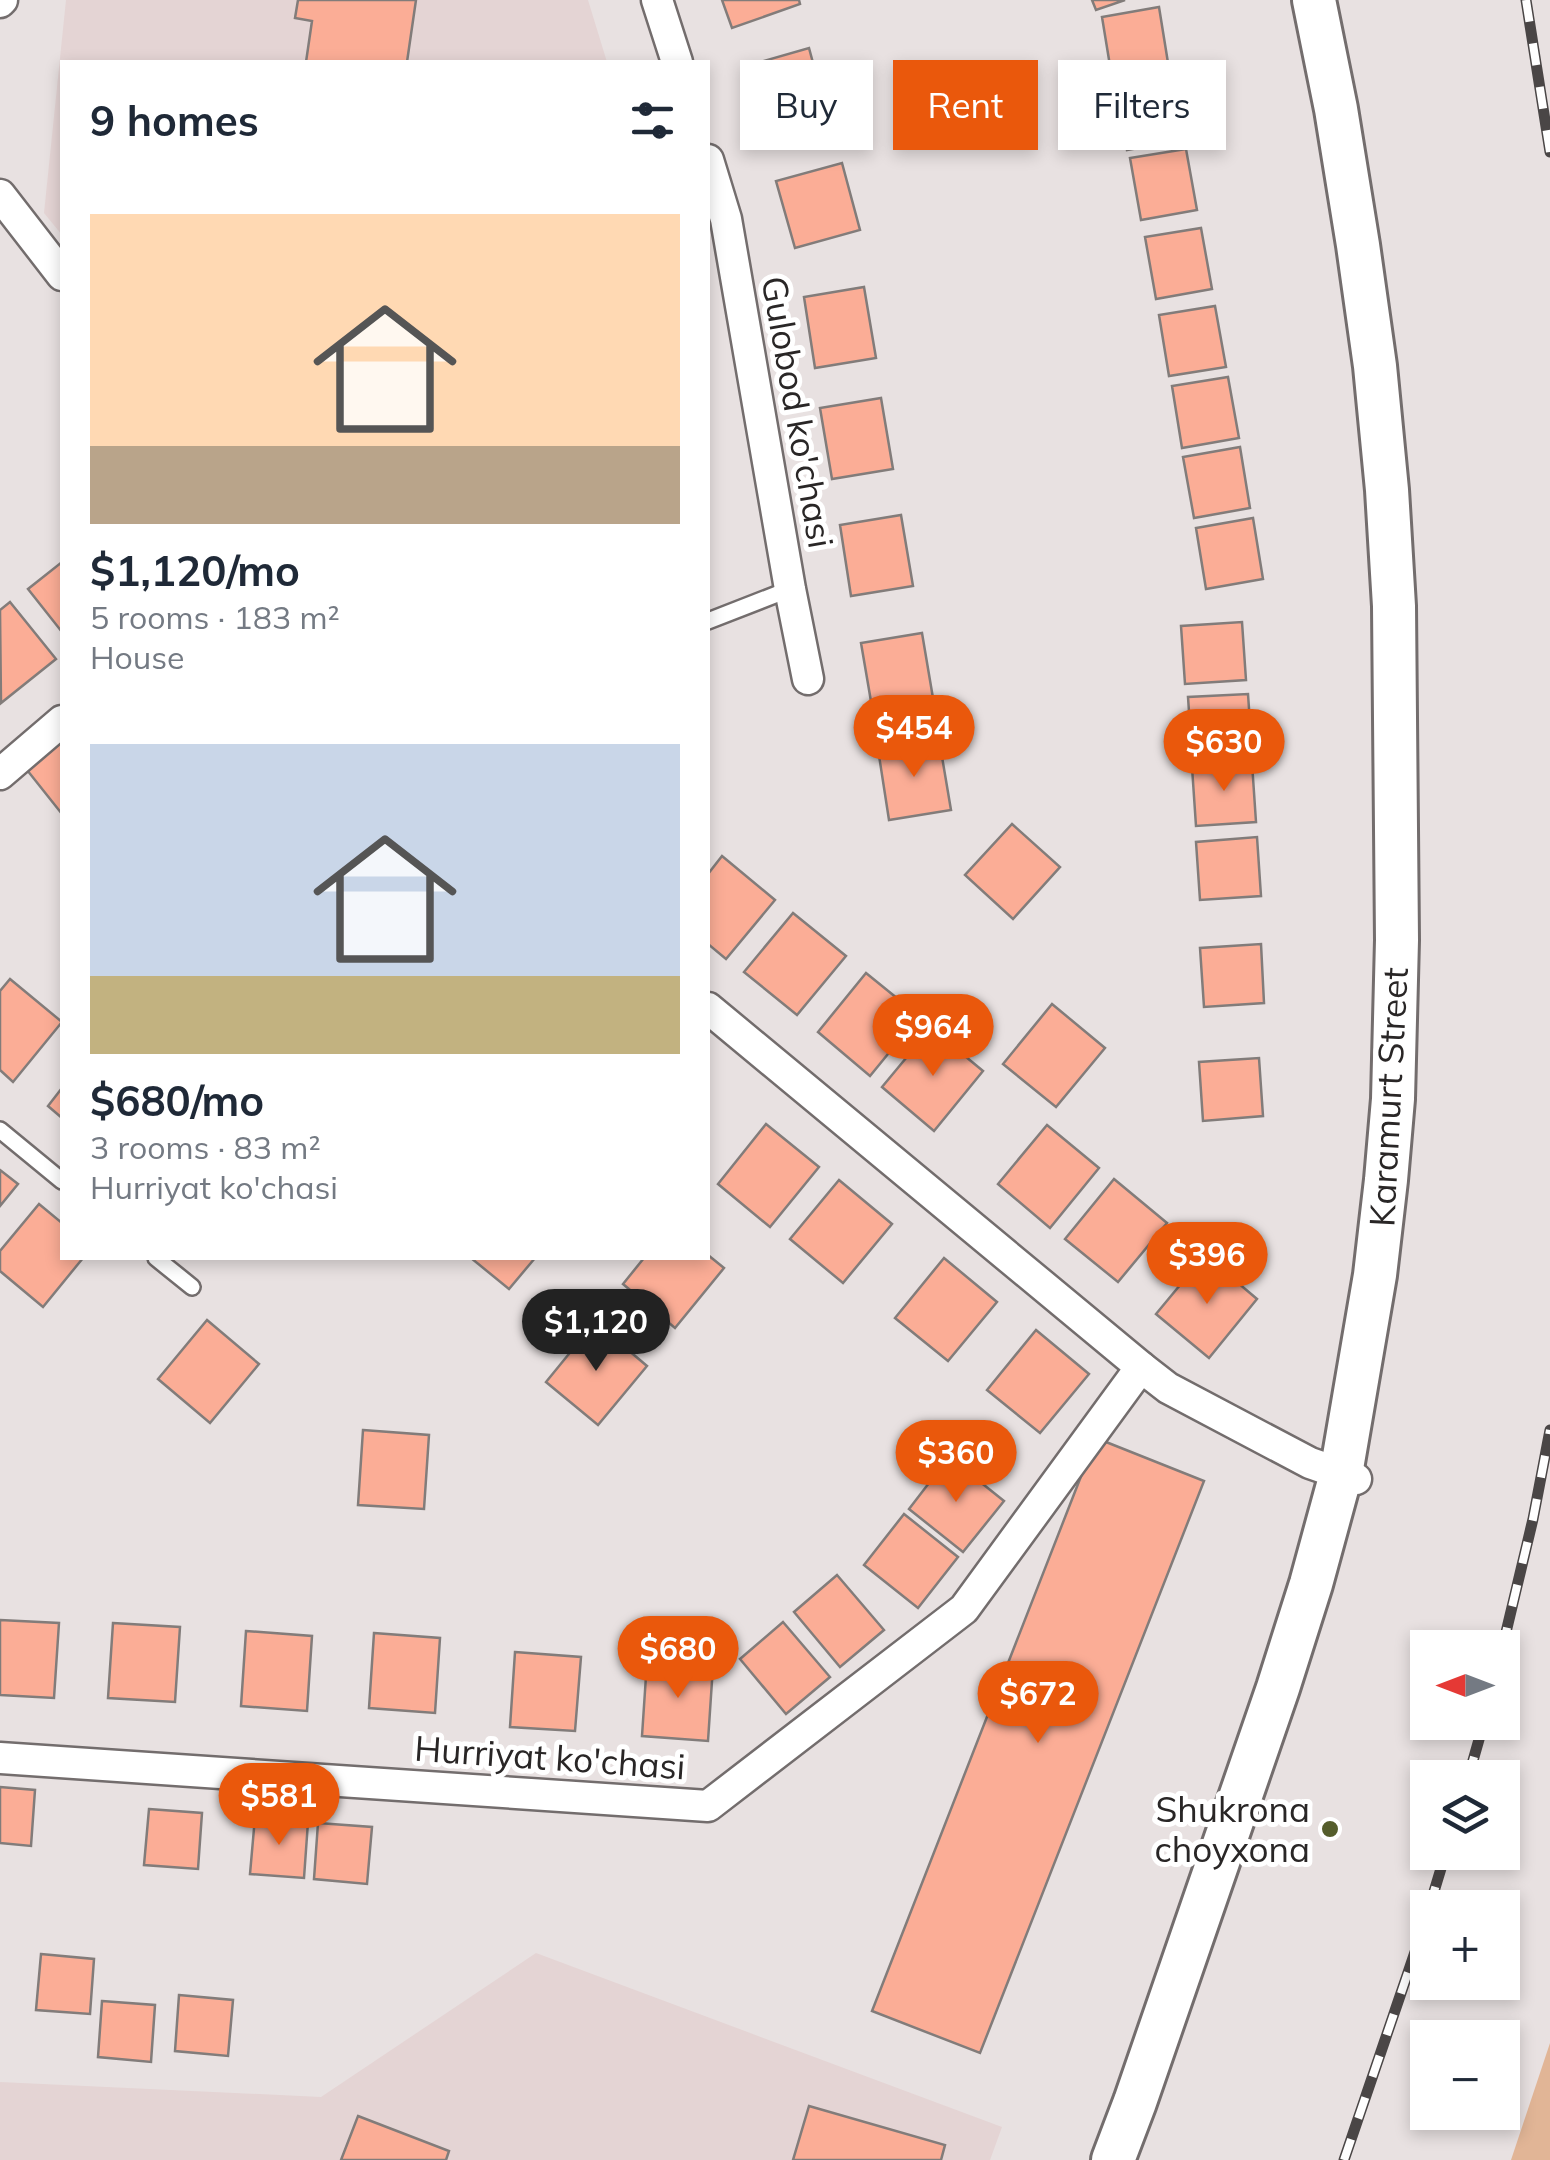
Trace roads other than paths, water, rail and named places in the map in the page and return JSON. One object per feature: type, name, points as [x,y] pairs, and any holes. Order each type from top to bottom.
[{"type":"main road","name":"Karamurt Street","points":[[1113,2160],[1348,1477],[1393,1100],[1394,606],[1387,490],[1375,366],[1339,129],[1314,0]]},
{"type":"main road","name":"Karamurt Street","points":[[1132,2160],[1296,1692],[1388,1293],[1403,1183],[1413,938],[1412,602],[1379,278],[1352,106],[1330,0]]},
{"type":"street","points":[[657,0],[675,60]]},
{"type":"street","name":"Gulobod ko'chasi","points":[[710,174],[808,680]]},
{"type":"street","points":[[0,195],[60,273]]},
{"type":"street","points":[[0,774],[60,723]]},
{"type":"street","points":[[710,1010],[1168,1388],[1310,1463],[1348,1477]]},
{"type":"street","name":"Hurriyat ko'chasi","points":[[0,1758],[708,1806],[964,1610],[1141,1366]]},
{"type":"lane","points":[[710,621],[790,589]]},
{"type":"lane","points":[[0,1130],[60,1179]]},
{"type":"lane","points":[[158,1260],[192,1287]]},
{"type":"railway","points":[[1526,0],[1550,152]]},
{"type":"railway","points":[[1507,1630],[1550,1430]]},
{"type":"railway","points":[[1473,1760],[1479,1740]]},
{"type":"railway","points":[[1434,1890],[1441,1870]]},
{"type":"railway","points":[[1344,2160],[1410,1967]]},
{"type":"place","name":"Shukrona choyxona","points":[[1330,1829]]}]
